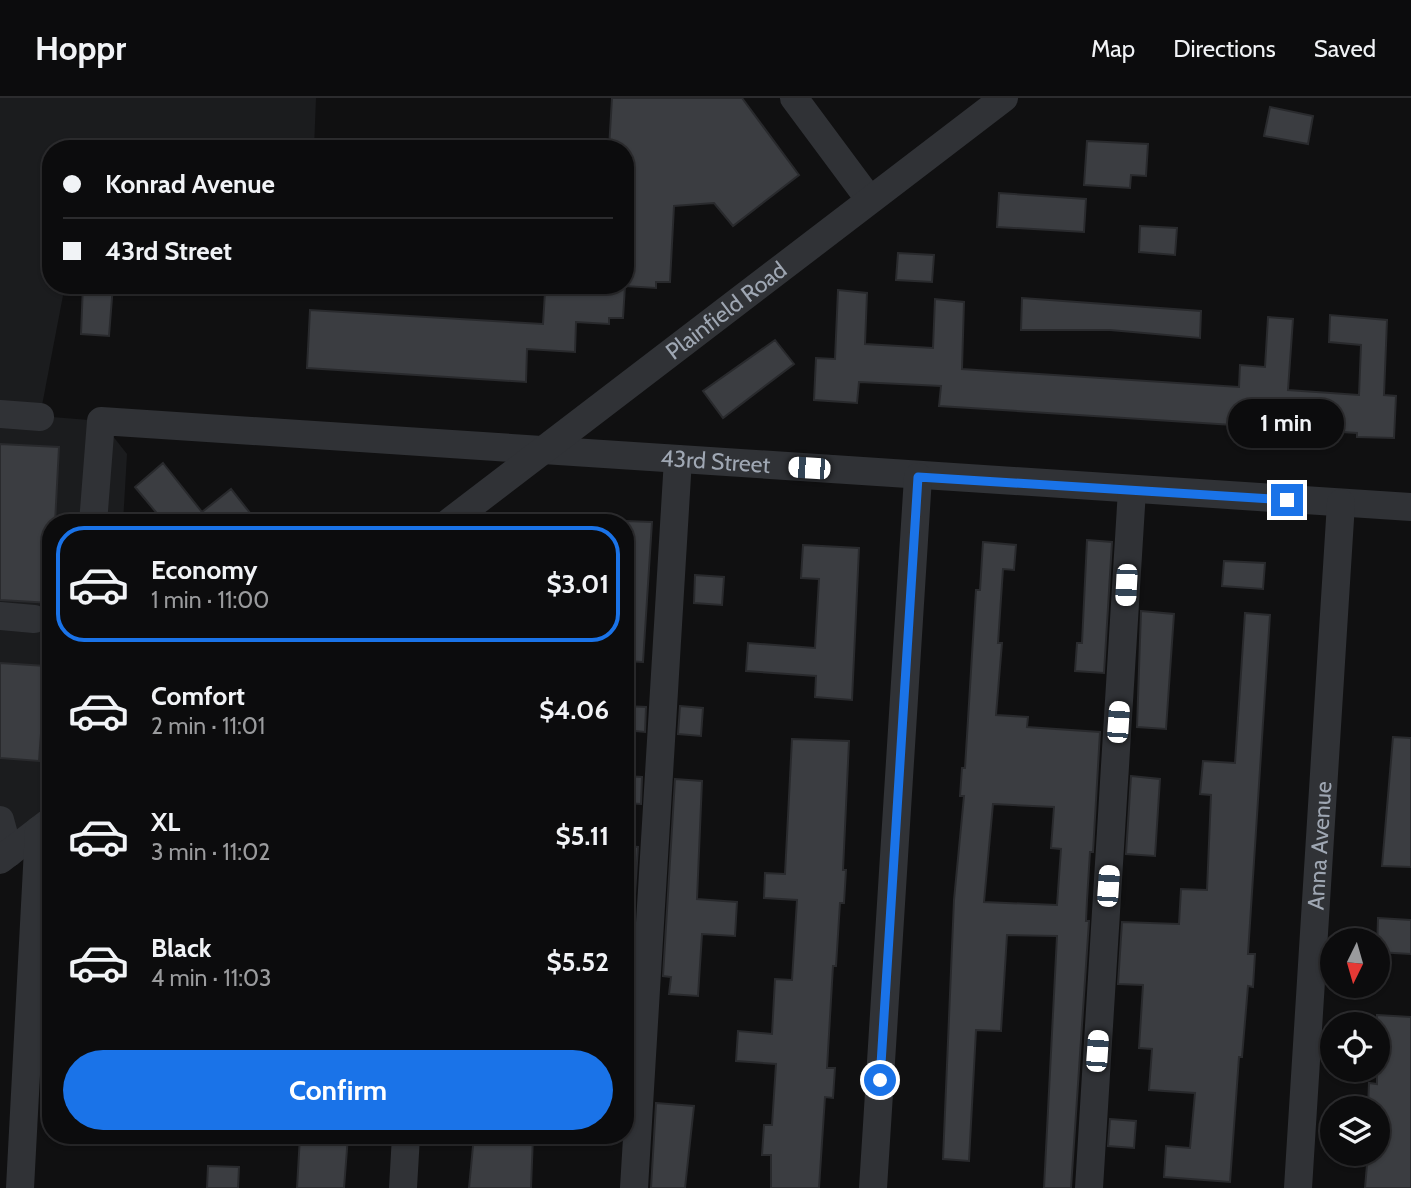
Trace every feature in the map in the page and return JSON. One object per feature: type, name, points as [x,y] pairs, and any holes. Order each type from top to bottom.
[{"type":"street","points":[[793,98],[869,198]]},
{"type":"street","name":"Plainfield Road","points":[[461,514],[869,198],[1004,98]]},
{"type":"street","points":[[0,414],[40,417]]},
{"type":"street","name":"43rd Street","points":[[94,514],[101,421],[544,449],[918,477],[1411,507]]},
{"type":"street","points":[[634,1188],[678,459]]},
{"type":"street","points":[[873,1188],[918,477]]},
{"type":"street","points":[[1089,1188],[1132,490]]},
{"type":"street","name":"Anna Avenue","points":[[1298,1188],[1341,503]]},
{"type":"street","points":[[0,616],[34,620]]},
{"type":"street","points":[[0,820],[4,856],[42,828]]},
{"type":"street","points":[[20,1188],[42,869]]},
{"type":"street","points":[[403,1188],[406,1144]]},
{"type":"shaded area","points":[[0,98],[316,98],[314,140],[42,140],[42,294],[63,294],[40,416],[101,421],[127,454],[124,514],[42,514],[42,997],[30,996],[38,831],[0,860]]},
{"type":"building","points":[[612,98],[742,98],[799,175],[733,226],[714,203],[674,206],[670,282],[656,282],[656,288],[634,287],[634,140],[610,140]]},
{"type":"building","points":[[1270,107],[1313,116],[1308,144],[1264,136]]},
{"type":"building","points":[[1087,141],[1148,144],[1146,176],[1131,175],[1130,188],[1084,185]]},
{"type":"building","points":[[999,193],[1086,199],[1084,232],[997,227]]},
{"type":"building","points":[[1140,226],[1177,228],[1175,255],[1139,252]]},
{"type":"building","points":[[898,253],[934,255],[932,282],[896,280]]},
{"type":"building","points":[[838,290],[867,293],[865,344],[933,348],[935,299],[964,302],[962,369],[1239,387],[1240,365],[1265,367],[1268,317],[1293,319],[1288,390],[1359,395],[1361,345],[1329,342],[1330,315],[1387,320],[1384,395],[1396,396],[1394,438],[1357,437],[1357,433],[939,406],[941,386],[859,382],[857,403],[814,400],[816,358],[835,359]]},
{"type":"building","points":[[83,294],[112,294],[109,336],[81,334]]},
{"type":"building","points":[[545,294],[624,294],[623,318],[609,318],[609,324],[576,322],[575,352],[527,349],[526,382],[307,368],[310,310],[543,324]]},
{"type":"building","points":[[1022,298],[1201,311],[1200,338],[1110,330],[1021,330]]},
{"type":"building","points":[[775,340],[794,364],[723,418],[703,391]]},
{"type":"building","points":[[0,444],[59,447],[55,514],[42,514],[42,602],[0,600]]},
{"type":"building","points":[[163,463],[202,512],[231,489],[251,514],[158,514],[135,487]]},
{"type":"building","points":[[634,521],[652,522],[643,662],[634,662]]},
{"type":"building","points":[[1087,540],[1112,542],[1104,673],[1075,671],[1077,643],[1082,643]]},
{"type":"building","points":[[983,542],[1016,545],[1014,570],[1003,569],[998,643],[1002,643],[996,715],[1028,717],[1027,727],[1100,732],[1093,852],[1090,852],[1086,921],[1089,921],[1071,1188],[1044,1188],[1057,936],[1007,935],[1001,1031],[976,1030],[969,1161],[943,1159],[954,900],[964,796],[960,796],[962,768],[965,768],[976,590],[980,590]],"holes":[[[993,804],[1054,807],[1051,848],[1061,849],[1057,905],[984,902]]]},
{"type":"building","points":[[803,545],[859,548],[852,700],[815,697],[816,676],[746,671],[748,643],[815,648],[819,579],[801,578]]},
{"type":"building","points":[[1224,561],[1265,563],[1263,589],[1222,586]]},
{"type":"building","points":[[695,575],[724,577],[722,605],[694,603]]},
{"type":"building","points":[[1141,611],[1174,614],[1166,729],[1137,727]]},
{"type":"building","points":[[1245,613],[1270,615],[1248,954],[1255,954],[1253,987],[1248,986],[1242,1057],[1239,1057],[1230,1182],[1164,1177],[1166,1146],[1190,1148],[1195,1093],[1149,1090],[1152,1049],[1139,1048],[1143,985],[1118,984],[1122,922],[1179,924],[1181,889],[1207,890],[1211,795],[1200,794],[1203,761],[1235,763]]},
{"type":"building","points":[[0,663],[42,666],[39,761],[0,758]]},
{"type":"building","points":[[634,706],[646,707],[645,732],[634,731]]},
{"type":"building","points":[[680,706],[703,708],[701,736],[678,734]]},
{"type":"building","points":[[1393,737],[1411,738],[1411,867],[1382,866]]},
{"type":"building","points":[[792,739],[849,741],[844,903],[840,903],[836,966],[833,966],[827,1068],[835,1068],[833,1098],[825,1097],[819,1188],[771,1188],[771,1155],[762,1155],[764,1125],[772,1125],[776,1064],[736,1061],[738,1031],[772,1034],[775,979],[792,980],[797,900],[764,898],[765,873],[785,874]]},
{"type":"building","points":[[1131,776],[1160,779],[1155,856],[1126,854]]},
{"type":"building","points":[[634,777],[642,777],[641,804],[634,804]]},
{"type":"building","points":[[675,779],[702,781],[697,899],[737,902],[735,936],[702,934],[698,996],[669,994],[671,977],[663,976]]},
{"type":"building","points":[[634,847],[638,847],[634,910]]},
{"type":"building","points":[[1378,918],[1411,920],[1411,954],[1390,953],[1390,928],[1378,928]]},
{"type":"building","points":[[1390,1016],[1411,1017],[1411,1188],[1365,1188],[1367,1166],[1390,1166],[1390,1096],[1368,1096],[1369,1083],[1390,1082]]},
{"type":"building","points":[[656,1103],[694,1106],[685,1188],[651,1188]]},
{"type":"building","points":[[1110,1119],[1136,1121],[1134,1148],[1108,1146]]},
{"type":"building","points":[[300,1144],[347,1144],[344,1188],[297,1188]]},
{"type":"building","points":[[473,1144],[533,1144],[531,1188],[469,1188]]},
{"type":"building","points":[[208,1166],[239,1167],[238,1188],[207,1188]]},
{"type":"route","points":[[880,1080],[918,477],[1287,500]]}]
